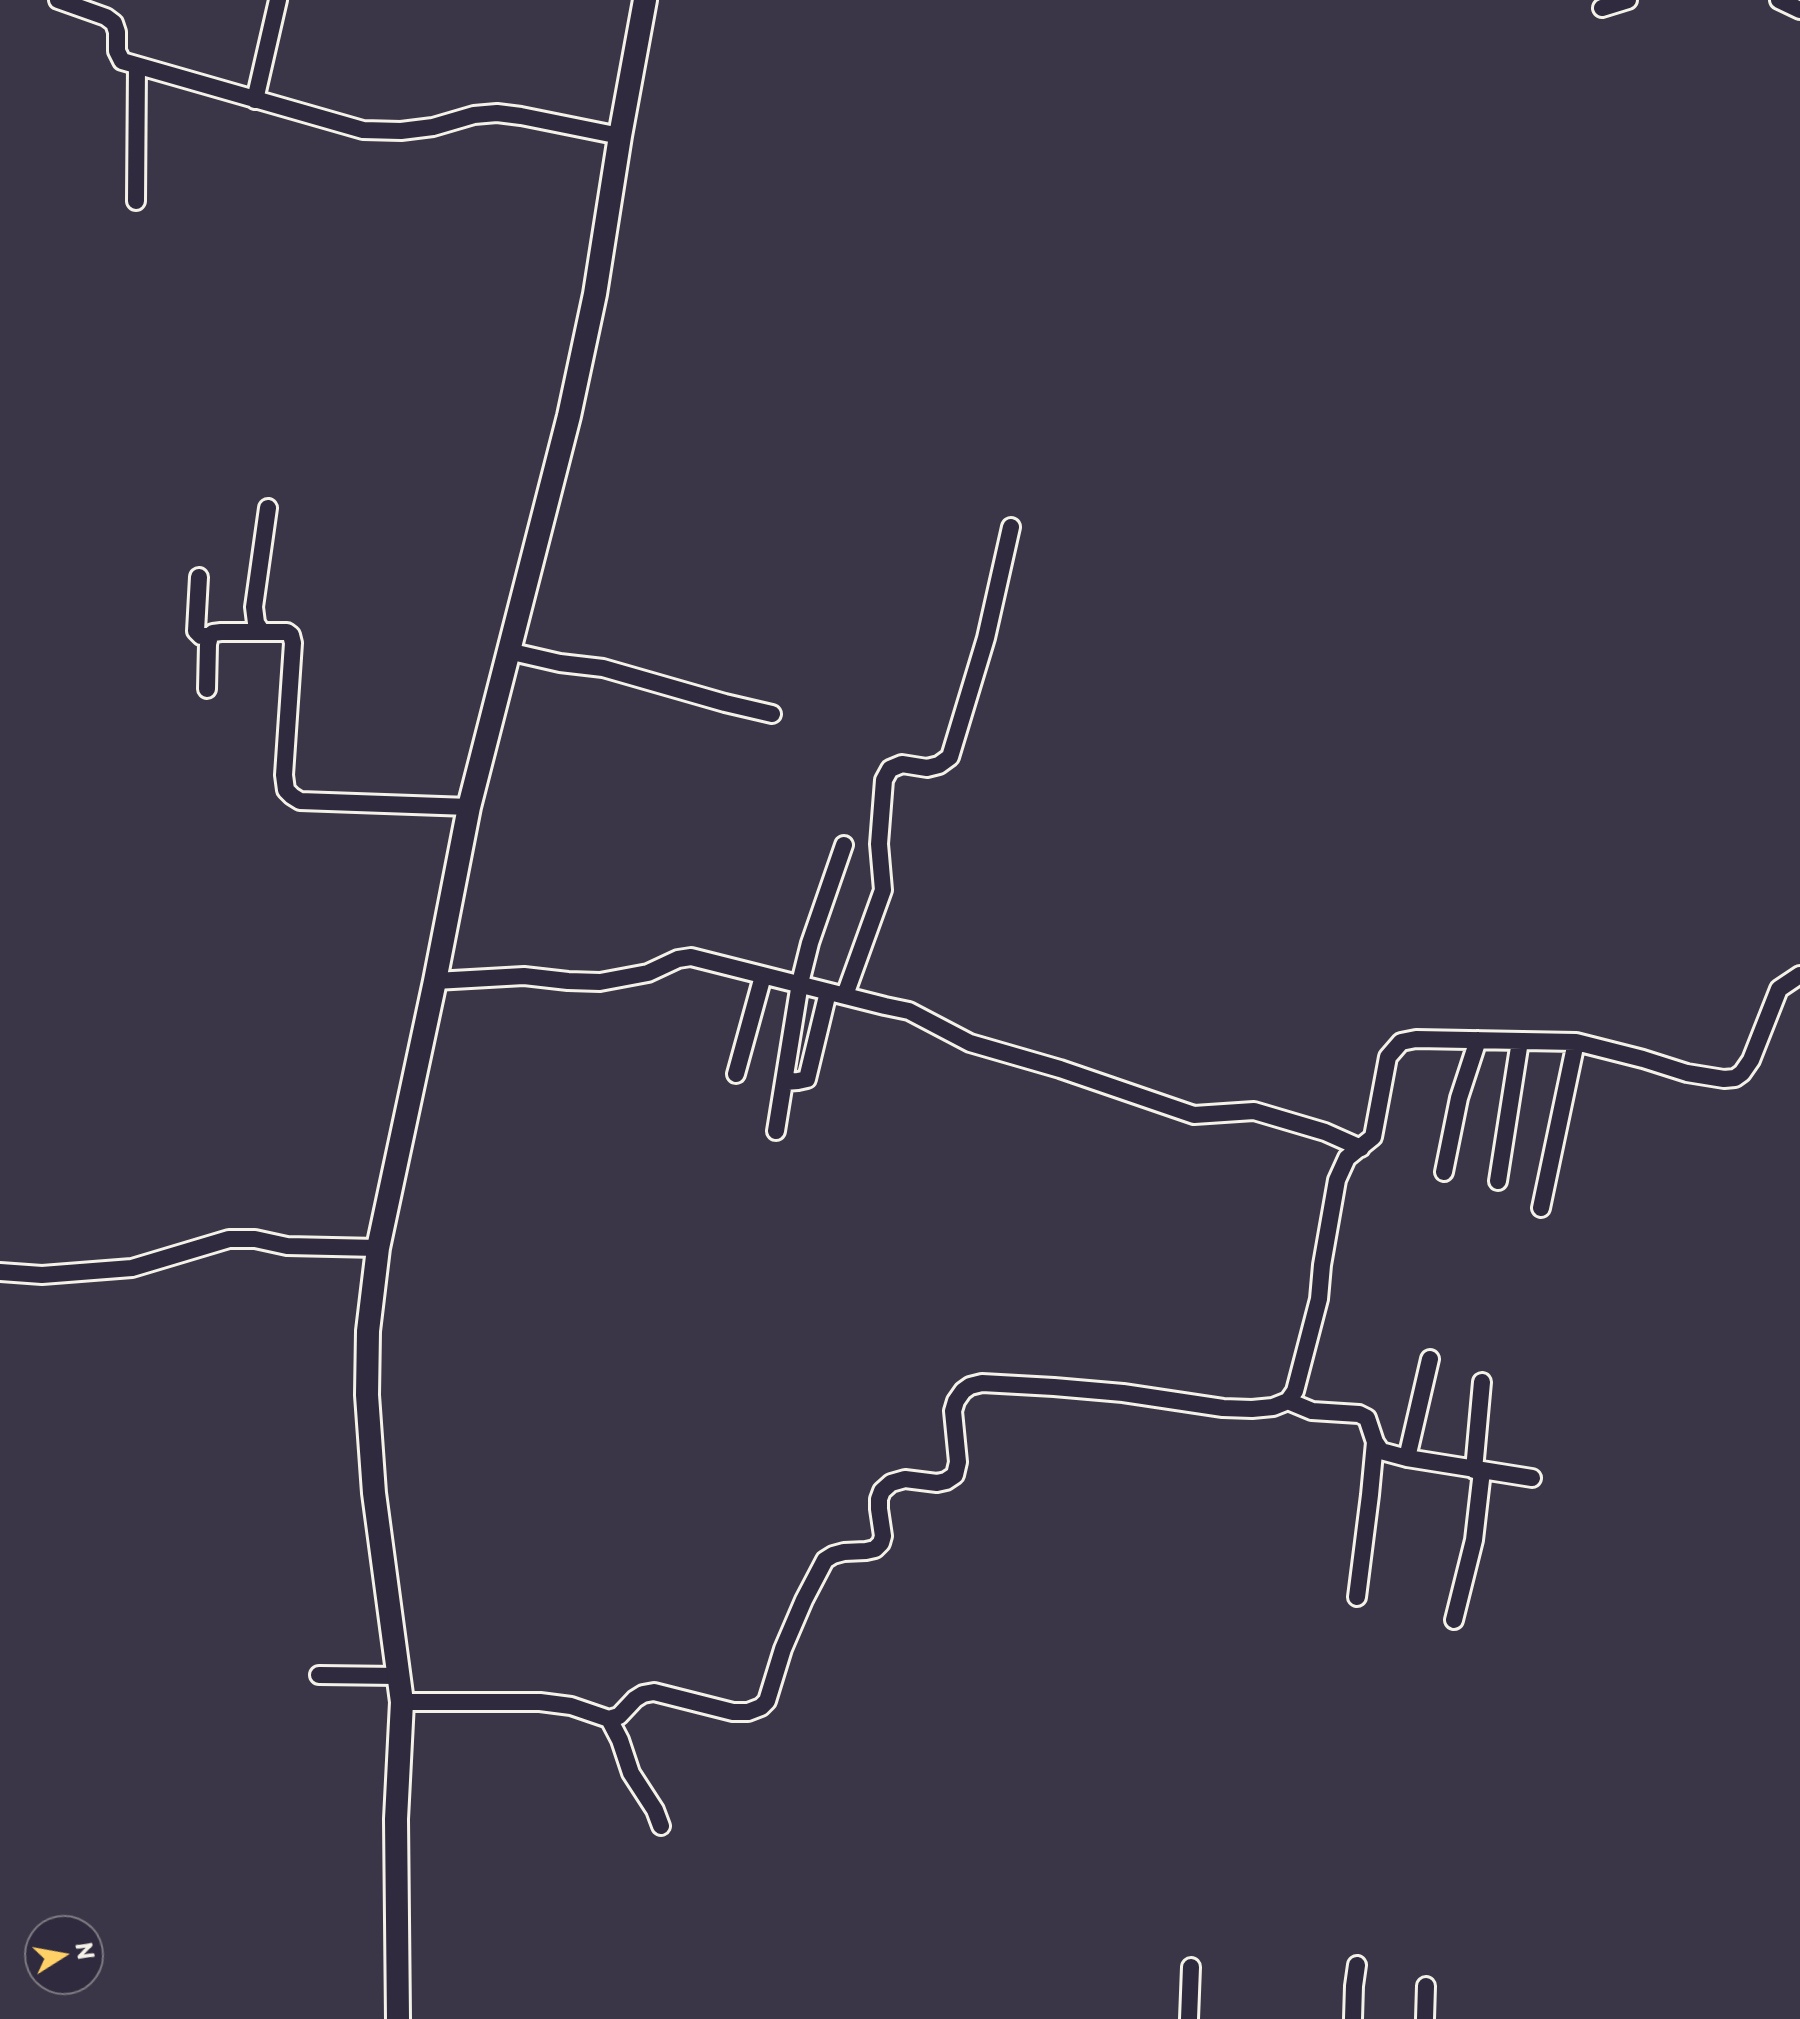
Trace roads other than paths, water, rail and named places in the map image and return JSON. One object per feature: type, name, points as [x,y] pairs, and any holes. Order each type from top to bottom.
[{"type":"main road","points":[[398,2019],[396,1819],[402,1702],[374,1493],[367,1395],[368,1331],[378,1248],[469,807],[569,416],[595,294],[645,0]]},
{"type":"street","points":[[58,0],[106,17],[114,23],[117,51],[122,61],[363,130],[401,131],[433,127],[474,115],[497,113],[620,136]]},
{"type":"street","points":[[255,100],[278,0]]},
{"type":"street","points":[[1602,8],[1628,0]]},
{"type":"street","points":[[1779,0],[1800,10]]},
{"type":"street","points":[[136,201],[137,66]]},
{"type":"street","points":[[262,632],[256,623],[254,607],[268,508]]},
{"type":"street","points":[[845,995],[883,890],[879,844],[884,780],[890,769],[902,764],[927,768],[939,765],[950,757],[986,638],[1011,527]]},
{"type":"street","points":[[199,577],[196,631],[201,636],[221,632],[287,632],[291,635],[284,775],[286,790],[292,796],[300,801],[469,807]]},
{"type":"street","points":[[207,689],[210,636]]},
{"type":"street","points":[[508,651],[560,663],[603,668],[772,714]]},
{"type":"street","points":[[776,1131],[800,983],[810,943],[844,845]]},
{"type":"street","points":[[435,981],[524,976],[600,982],[648,973],[685,957],[909,1011],[970,1043],[1060,1069],[1194,1115],[1254,1111],[1325,1132],[1361,1148]]},
{"type":"street","points":[[402,1702],[540,1702],[571,1706],[609,1719],[619,1716],[643,1694],[654,1692],[733,1712],[748,1712],[761,1707],[767,1701],[783,1649],[804,1600],[825,1560],[844,1552],[875,1549],[881,1543],[879,1499],[882,1491],[891,1483],[905,1479],[937,1483],[955,1475],[958,1462],[953,1411],[956,1401],[970,1386],[982,1383],[1123,1393],[1223,1408],[1273,1407],[1288,1401],[1295,1391],[1319,1299],[1337,1180],[1347,1158],[1373,1137],[1388,1057],[1401,1042],[1416,1039],[1576,1042],[1687,1073],[1735,1078],[1751,1060],[1779,989],[1800,975]]},
{"type":"street","points":[[736,1074],[763,976]]},
{"type":"street","points":[[784,1082],[807,1079],[828,992]]},
{"type":"street","points":[[1444,1172],[1459,1098],[1478,1040]]},
{"type":"street","points":[[1498,1181],[1520,1041]]},
{"type":"street","points":[[1541,1208],[1576,1042]]},
{"type":"street","points":[[0,1272],[42,1275],[132,1268],[229,1239],[255,1239],[287,1246],[378,1248]]},
{"type":"street","points":[[1407,1458],[1430,1359]]},
{"type":"street","points":[[1454,1620],[1474,1540],[1482,1382]]},
{"type":"street","points":[[1288,1401],[1312,1411],[1359,1414],[1367,1418],[1381,1451],[1532,1478]]},
{"type":"street","points":[[1357,1597],[1375,1442]]},
{"type":"street","points":[[319,1675],[398,1676]]},
{"type":"street","points":[[609,1719],[631,1773],[655,1810],[661,1826]]},
{"type":"street","points":[[1353,2019],[1357,1965]]},
{"type":"street","points":[[1189,2019],[1191,1967]]},
{"type":"street","points":[[1425,2019],[1426,1986]]}]
